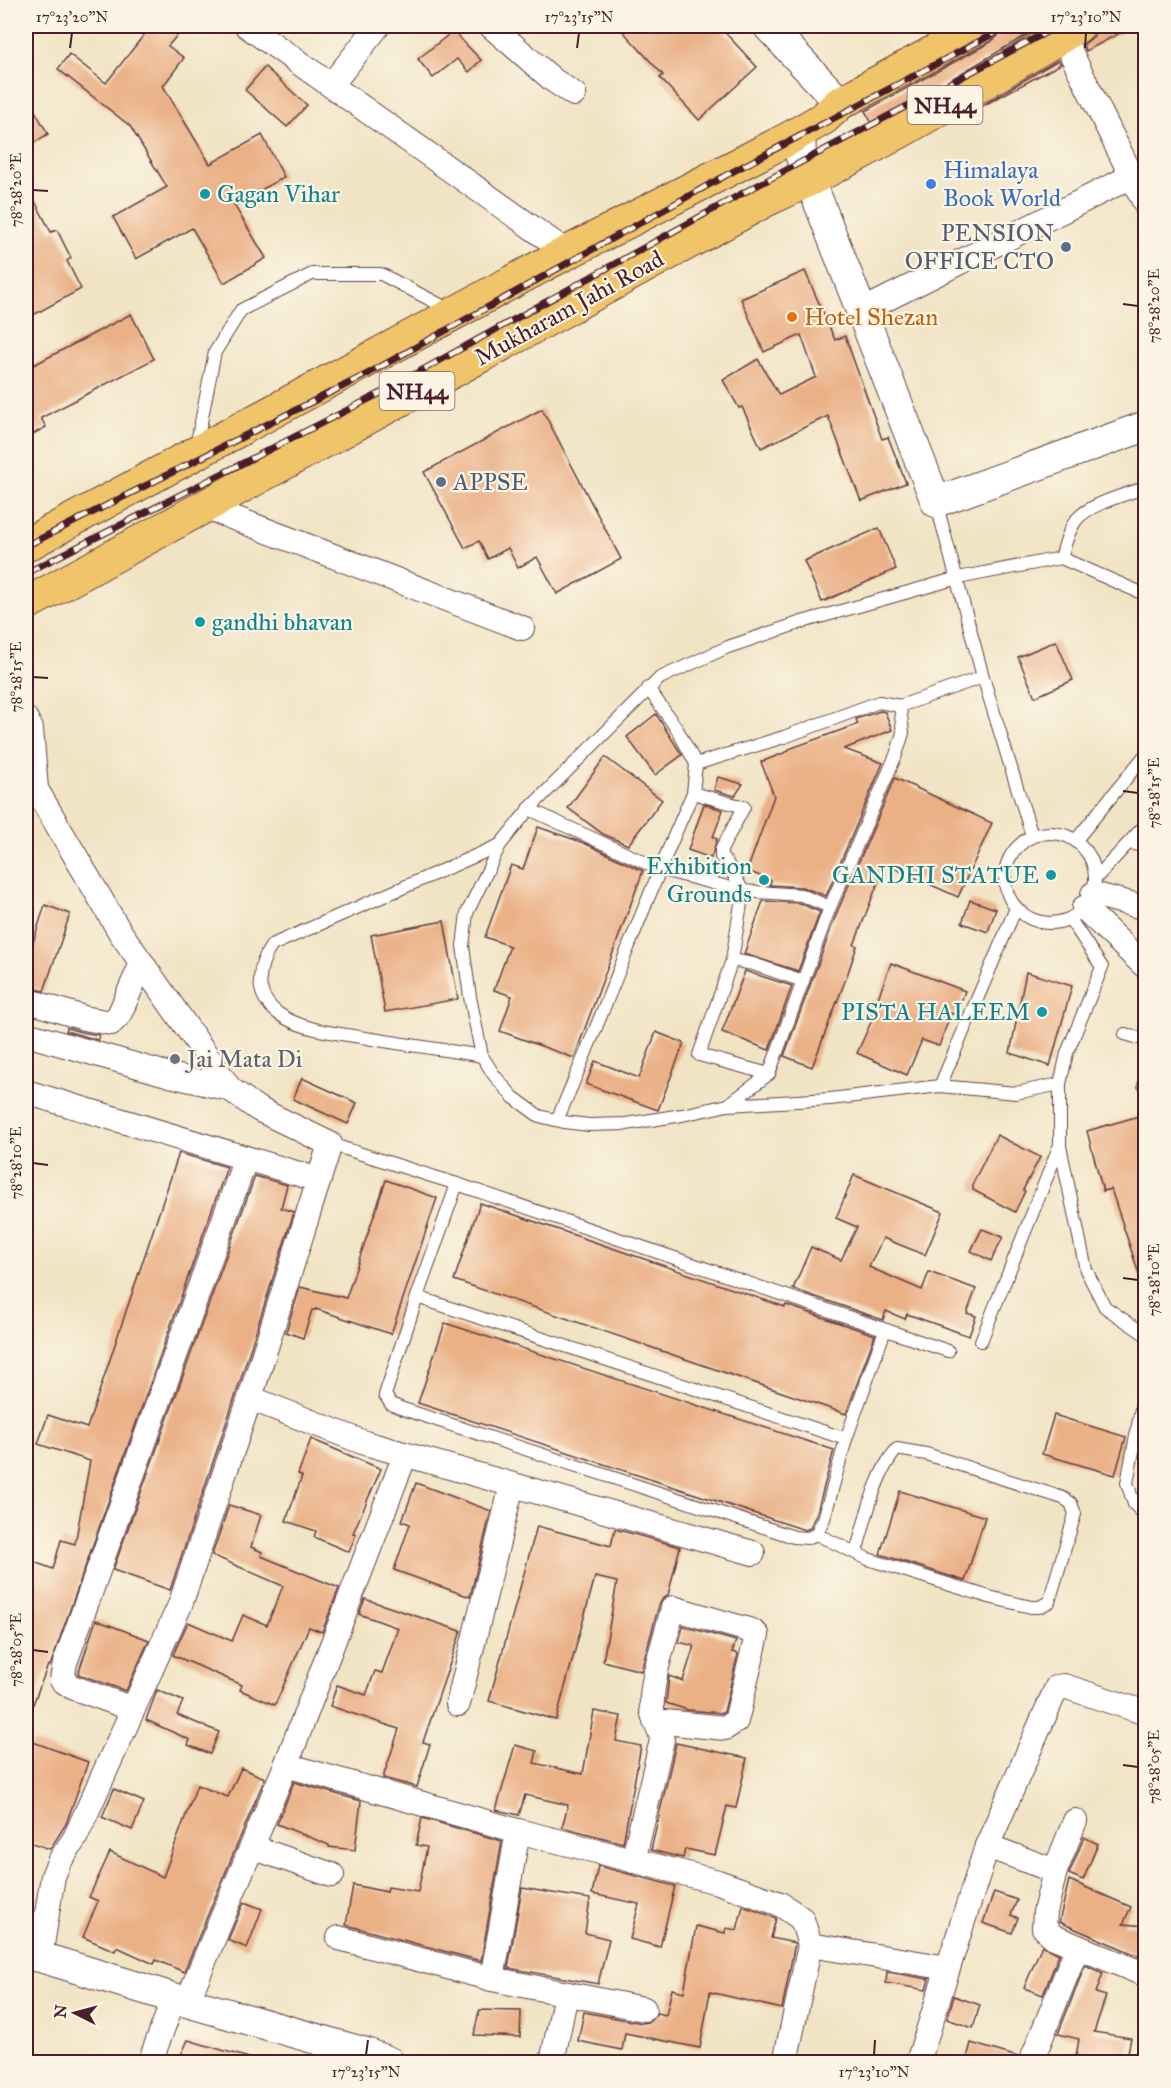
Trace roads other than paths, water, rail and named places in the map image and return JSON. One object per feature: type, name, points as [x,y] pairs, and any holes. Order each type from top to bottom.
[{"type":"highway","name":"Mukharam Jahi Road","points":[[26,545],[455,313],[743,163],[824,118],[840,103],[982,26]]},
{"type":"highway","name":"Mukharam Jahi Road","points":[[26,604],[766,200],[880,144],[1070,30]]},
{"type":"highway","points":[[330,380],[356,424]]},
{"type":"street","points":[[247,26],[568,253]]},
{"type":"street","points":[[331,85],[378,26]]},
{"type":"street","points":[[491,26],[553,80],[574,94]]},
{"type":"street","points":[[768,26],[840,103]]},
{"type":"street","points":[[1070,30],[1146,205]]},
{"type":"street","points":[[800,132],[801,157],[936,502],[1146,426]]},
{"type":"street","points":[[743,163],[790,164],[810,180]]},
{"type":"street","points":[[862,311],[1132,176]]},
{"type":"street","points":[[205,507],[522,628]]},
{"type":"street","points":[[26,719],[31,729],[31,783],[120,932],[230,1089],[258,1109],[330,1144],[250,1398],[180,1605],[75,1838],[59,1862],[53,1876],[30,1958],[181,2000],[375,2060]]},
{"type":"street","points":[[1086,900],[1146,908]]},
{"type":"street","points":[[1086,900],[1146,968]]},
{"type":"street","points":[[26,1000],[106,1024],[111,1023],[119,1015],[142,963]]},
{"type":"street","points":[[26,1034],[170,1075],[230,1089]]},
{"type":"street","points":[[26,1092],[319,1180]]},
{"type":"street","points":[[133,1709],[72,1687],[62,1680],[65,1664],[246,1158]]},
{"type":"street","points":[[250,1398],[365,1443],[753,1554]]},
{"type":"street","points":[[150,2062],[252,1847],[286,1765],[405,1455]]},
{"type":"street","points":[[458,1704],[513,1485]]},
{"type":"street","points":[[633,1861],[662,1740],[661,1730],[655,1721],[652,1713],[654,1685],[674,1608],[753,1630],[757,1635],[736,1721],[725,1728],[655,1721]]},
{"type":"street","points":[[918,2062],[987,1846],[1057,1687],[1064,1686],[1146,1713]]},
{"type":"street","points":[[286,1765],[518,1831],[718,1882],[780,1904],[802,1919],[810,1945],[785,2062]]},
{"type":"street","points":[[1075,1821],[1055,1871],[1045,1912],[1044,1928],[1054,1937],[1077,1948],[1146,1975]]},
{"type":"street","points":[[492,1979],[518,1831]]},
{"type":"street","points":[[987,1846],[1055,1871]]},
{"type":"street","points":[[252,1847],[332,1875]]},
{"type":"street","points":[[339,1938],[492,1979],[644,2009]]},
{"type":"street","points":[[810,1945],[948,1968]]},
{"type":"street","points":[[1031,2062],[1077,1948]]},
{"type":"street","points":[[552,2062],[566,1994]]},
{"type":"lane","points":[[195,454],[215,352],[241,310],[312,274],[381,274],[455,313]]},
{"type":"lane","points":[[1060,558],[1068,534],[1077,519],[1090,509],[1146,487]]},
{"type":"lane","points":[[936,502],[983,677],[1032,836]]},
{"type":"lane","points":[[1060,1084],[1016,1093],[940,1086],[830,1099],[729,1105],[682,1116],[626,1124],[589,1125],[538,1116],[513,1097],[494,1075],[482,1056],[463,946],[467,913],[500,844],[529,809],[660,678],[728,647],[802,622],[958,578],[1060,558],[1146,595]]},
{"type":"lane","points":[[696,764],[784,737],[879,702],[900,706],[983,677]]},
{"type":"lane","points":[[557,1120],[618,975],[659,869],[693,793],[696,764],[677,729],[648,688]]},
{"type":"lane","points":[[729,1105],[769,1074],[830,907],[896,755],[903,733],[900,706]]},
{"type":"lane","points":[[1076,840],[1146,754]]},
{"type":"lane","points":[[693,793],[744,807],[721,850],[721,857],[743,891],[732,960],[699,1054],[769,1074]]},
{"type":"lane","points":[[529,809],[659,869],[743,891],[801,896],[830,907]]},
{"type":"lane","points":[[1146,824],[1086,900],[1056,923],[1041,923],[1028,918],[1016,908],[1008,896],[1005,882],[1006,868],[1011,854],[1020,843],[1032,836],[1047,832],[1062,834],[1076,840],[1094,864],[1086,900],[1102,968],[1067,1053],[1060,1084],[1060,1146],[1086,1270],[1105,1307],[1146,1335]]},
{"type":"lane","points":[[1129,843],[1146,847]]},
{"type":"lane","points":[[482,1056],[329,1032],[290,1021],[277,1013],[262,994],[260,971],[263,957],[272,945],[500,844]]},
{"type":"lane","points":[[940,1086],[1016,908]]},
{"type":"lane","points":[[732,960],[753,964],[802,981]]},
{"type":"lane","points":[[1125,1034],[1146,1040]]},
{"type":"lane","points":[[330,1144],[457,1184],[948,1351]]},
{"type":"lane","points":[[981,1341],[1060,1146]]},
{"type":"lane","points":[[457,1184],[417,1297],[386,1395],[391,1404],[794,1537],[808,1538],[816,1534],[824,1519],[846,1439],[885,1330]]},
{"type":"lane","points":[[417,1297],[846,1439]]},
{"type":"lane","points":[[1146,1382],[1127,1483],[1134,1504],[1146,1516]]},
{"type":"lane","points":[[816,1534],[868,1558],[989,1597],[1039,1607],[1049,1602],[1076,1514],[1071,1503],[1063,1498],[926,1454],[897,1449],[888,1459],[879,1479],[856,1552]]},
{"type":"railway","points":[[26,546],[369,373],[732,172],[1008,26]]},
{"type":"railway","points":[[26,573],[379,394],[743,193],[1058,26]]},
{"type":"place","name":"Himalaya Book World","points":[[931,184]]},
{"type":"place","name":"Gagan Vihar","points":[[205,194]]},
{"type":"place","name":"PENSION OFFICE CTO","points":[[1066,247]]},
{"type":"place","name":"Hotel Shezan","points":[[792,317]]},
{"type":"place","name":"APPSE","points":[[441,482]]},
{"type":"place","name":"gandhi bhavan","points":[[200,622]]},
{"type":"place","name":"GANDHI STATUE","points":[[1051,875]]},
{"type":"place","name":"Exhibition Grounds","points":[[764,880]]},
{"type":"place","name":"PISTA HALEEM","points":[[1042,1012]]},
{"type":"place","name":"Jai Mata Di","points":[[175,1059]]}]
